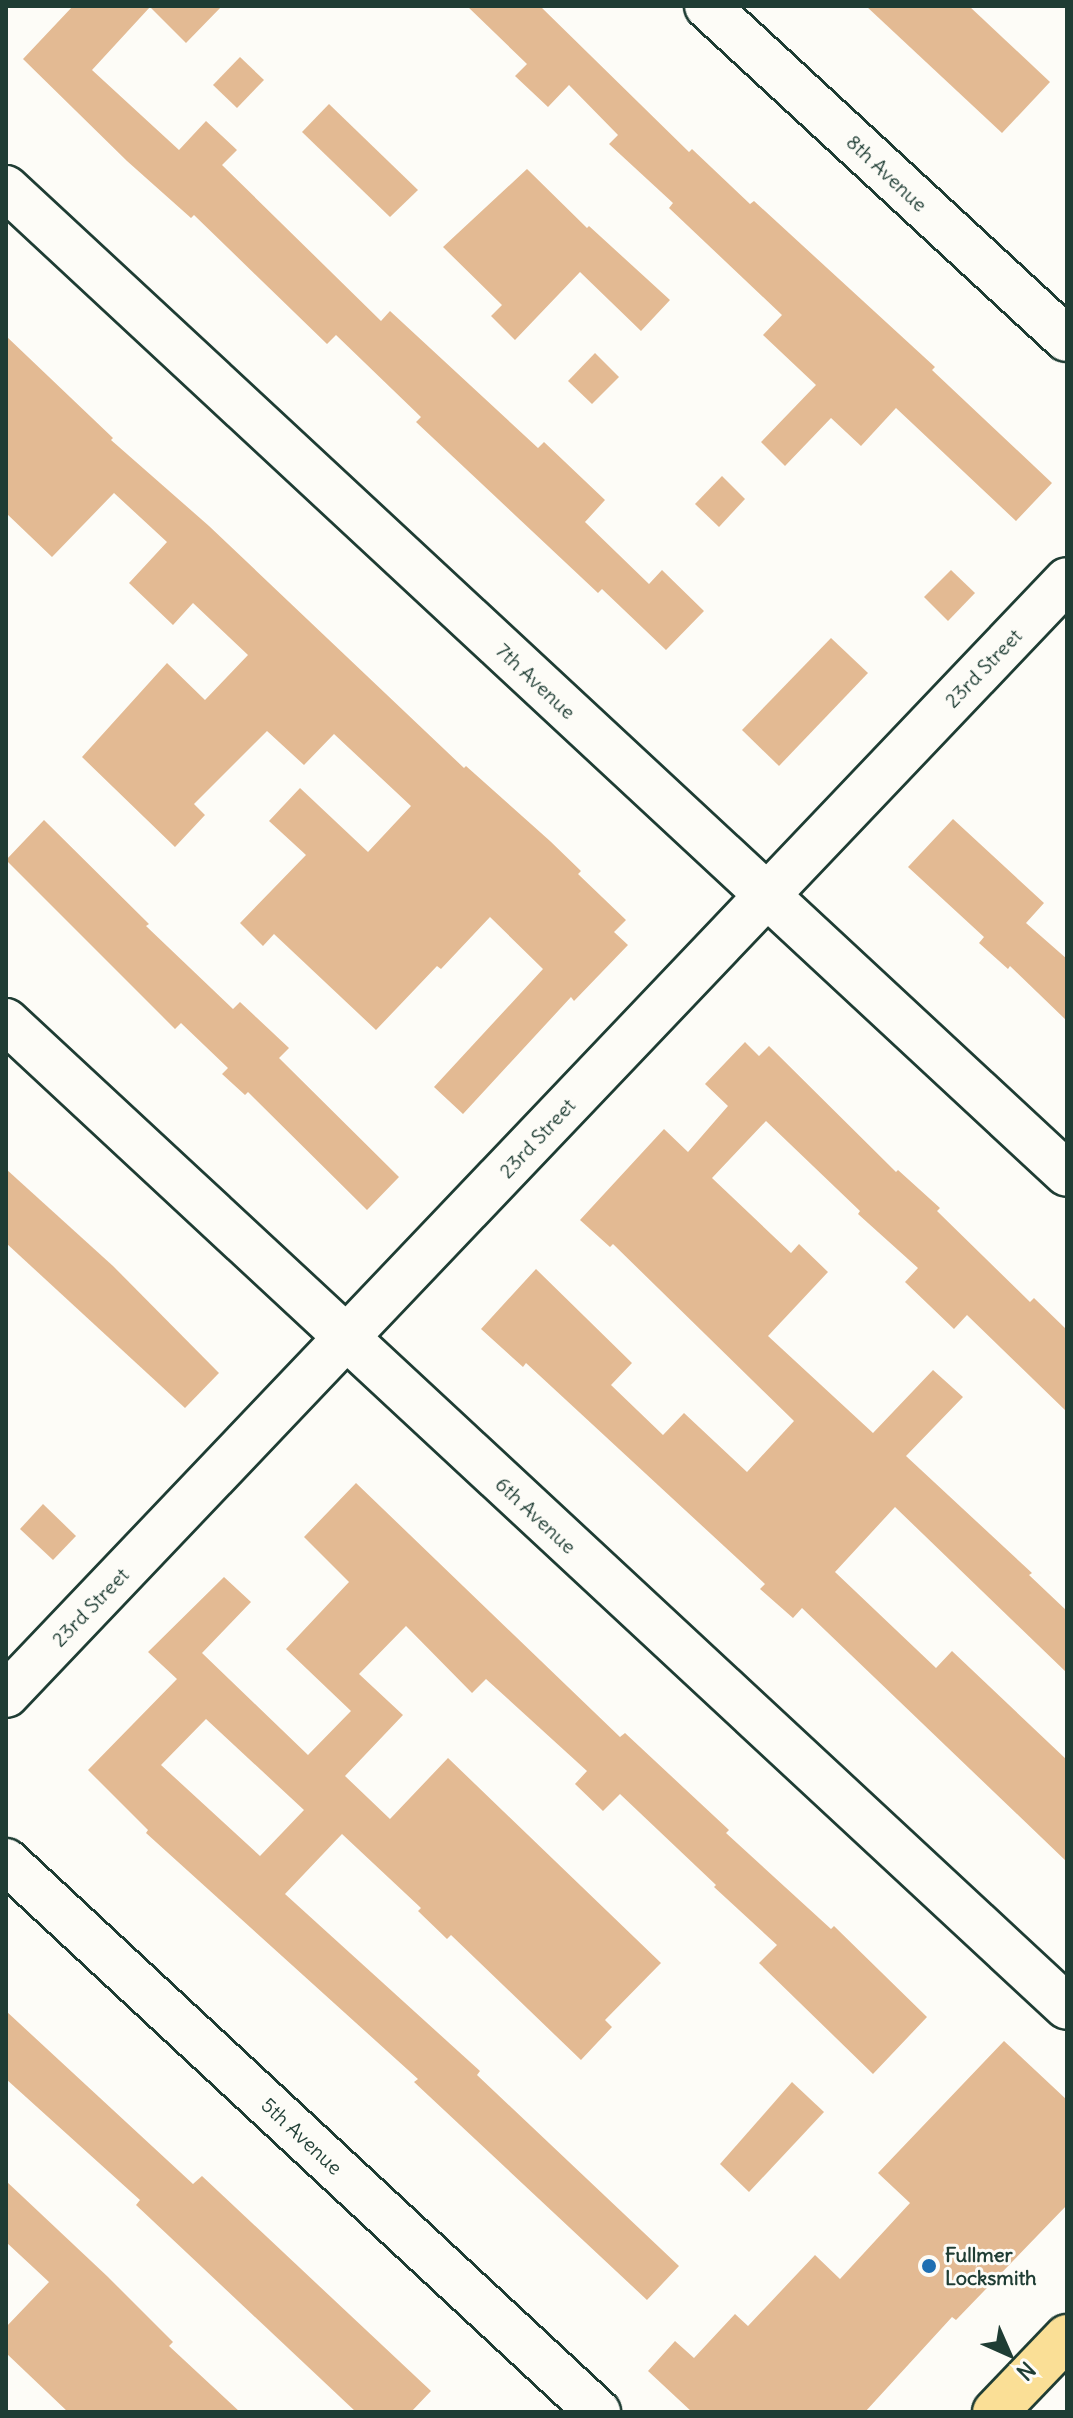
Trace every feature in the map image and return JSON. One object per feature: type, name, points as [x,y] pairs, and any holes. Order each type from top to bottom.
[{"type":"main road","points":[[995,2412],[1067,2337]]},
{"type":"street","name":"8th Avenue","points":[[707,6],[1067,339]]},
{"type":"street","name":"7th Avenue","points":[[6,188],[1067,1174]]},
{"type":"street","name":"23rd Street","points":[[6,1695],[1067,580]]},
{"type":"street","name":"6th Avenue","points":[[6,1021],[1067,2007]]},
{"type":"street","name":"5th Avenue","points":[[6,1861],[598,2412]]},
{"type":"building","points":[[73,6],[222,6],[186,43],[150,7],[92,70],[179,150],[206,121],[237,150],[222,165],[381,321],[390,311],[538,448],[544,442],[605,500],[585,522],[649,584],[662,570],[704,611],[666,650],[602,589],[598,593],[416,422],[421,417],[336,335],[327,344],[194,215],[191,218],[127,161],[23,59]]},
{"type":"building","points":[[467,6],[540,6],[689,152],[692,149],[750,204],[754,201],[935,367],[932,370],[1052,483],[1016,521],[896,408],[861,446],[831,418],[785,466],[761,442],[816,385],[763,335],[782,315],[669,208],[673,203],[609,144],[618,135],[569,85],[548,107],[515,76],[527,64]]},
{"type":"building","points":[[866,6],[969,6],[1050,82],[1002,133]]},
{"type":"building","points":[[240,57],[264,80],[237,108],[213,85]]},
{"type":"building","points":[[329,104],[418,190],[390,217],[302,132]]},
{"type":"building","points":[[527,169],[587,228],[589,226],[670,300],[641,331],[580,272],[515,340],[491,316],[502,305],[443,247]]},
{"type":"building","points":[[6,336],[113,438],[111,440],[209,526],[464,768],[466,766],[550,841],[581,871],[578,874],[626,920],[614,932],[628,945],[574,1001],[571,997],[463,1114],[434,1087],[543,969],[490,917],[441,969],[437,966],[376,1030],[274,934],[263,946],[240,923],[306,855],[269,821],[300,788],[368,852],[411,806],[334,734],[304,765],[267,731],[194,804],[205,815],[175,847],[82,757],[167,663],[205,700],[248,655],[193,603],[173,625],[129,583],[167,542],[114,493],[52,557],[6,513]]},
{"type":"building","points":[[595,353],[619,377],[592,404],[568,381]]},
{"type":"building","points":[[722,476],[745,499],[719,527],[695,504]]},
{"type":"building","points":[[951,570],[975,593],[948,621],[924,597]]},
{"type":"building","points":[[831,638],[868,673],[779,766],[742,730]]},
{"type":"building","points":[[953,819],[1044,903],[1026,923],[1067,959],[1067,1021],[1010,966],[1008,969],[979,943],[984,937],[908,867]]},
{"type":"building","points":[[44,820],[149,924],[146,926],[233,1009],[240,1002],[289,1048],[279,1058],[399,1177],[367,1210],[248,1092],[245,1095],[222,1074],[228,1068],[181,1023],[175,1029],[6,860]]},
{"type":"building","points":[[745,1042],[759,1056],[769,1046],[896,1172],[898,1170],[940,1208],[937,1211],[1030,1302],[1034,1298],[1067,1330],[1067,1412],[967,1315],[954,1329],[905,1282],[918,1268],[858,1214],[860,1211],[766,1121],[712,1178],[791,1253],[799,1244],[828,1272],[768,1336],[873,1433],[933,1370],[963,1397],[906,1456],[1032,1573],[1029,1575],[1067,1611],[1067,1673],[895,1507],[835,1572],[936,1668],[952,1651],[1067,1760],[1067,1862],[802,1608],[793,1618],[760,1589],[765,1584],[526,1363],[523,1367],[481,1329],[536,1269],[632,1363],[611,1385],[663,1435],[684,1413],[747,1472],[794,1421],[613,1244],[610,1247],[580,1220],[664,1129],[688,1152],[728,1106],[705,1084]]},
{"type":"building","points":[[6,1169],[113,1266],[219,1373],[185,1408],[6,1243]]},
{"type":"building","points":[[356,1483],[620,1737],[625,1733],[729,1830],[726,1833],[831,1929],[834,1926],[927,2017],[873,2074],[759,1963],[777,1945],[714,1887],[716,1885],[620,1794],[603,1811],[575,1784],[587,1771],[486,1679],[472,1693],[406,1626],[359,1674],[403,1715],[345,1776],[390,1819],[448,1758],[661,1963],[605,2020],[612,2027],[581,2060],[451,1935],[447,1939],[418,1911],[421,1908],[342,1834],[285,1894],[480,2071],[477,2075],[679,2266],[647,2300],[414,2082],[418,2079],[146,1833],[148,1830],[88,1770],[177,1679],[148,1652],[224,1577],[251,1602],[202,1653],[308,1755],[351,1711],[286,1649],[349,1582],[304,1537]],"holes":[[[206,1719],[304,1810],[260,1856],[161,1765]]]},
{"type":"building","points":[[43,1504],[76,1536],[53,1560],[20,1529]]},
{"type":"building","points":[[6,2011],[193,2184],[202,2176],[431,2391],[411,2412],[356,2412],[136,2205],[140,2200],[6,2079]]},
{"type":"building","points":[[1004,2041],[1067,2100],[1067,2205],[956,2320],[952,2317],[865,2412],[692,2412],[648,2371],[675,2341],[694,2358],[735,2314],[748,2326],[815,2255],[840,2279],[910,2203],[878,2173]]},
{"type":"building","points":[[792,2082],[824,2112],[749,2192],[720,2164]]},
{"type":"building","points":[[6,2181],[108,2277],[173,2342],[169,2346],[240,2412],[68,2412],[6,2353],[6,2327],[49,2282],[6,2242]]},
{"type":"place","name":"Fullmer Locksmith","points":[[929,2266]]}]
